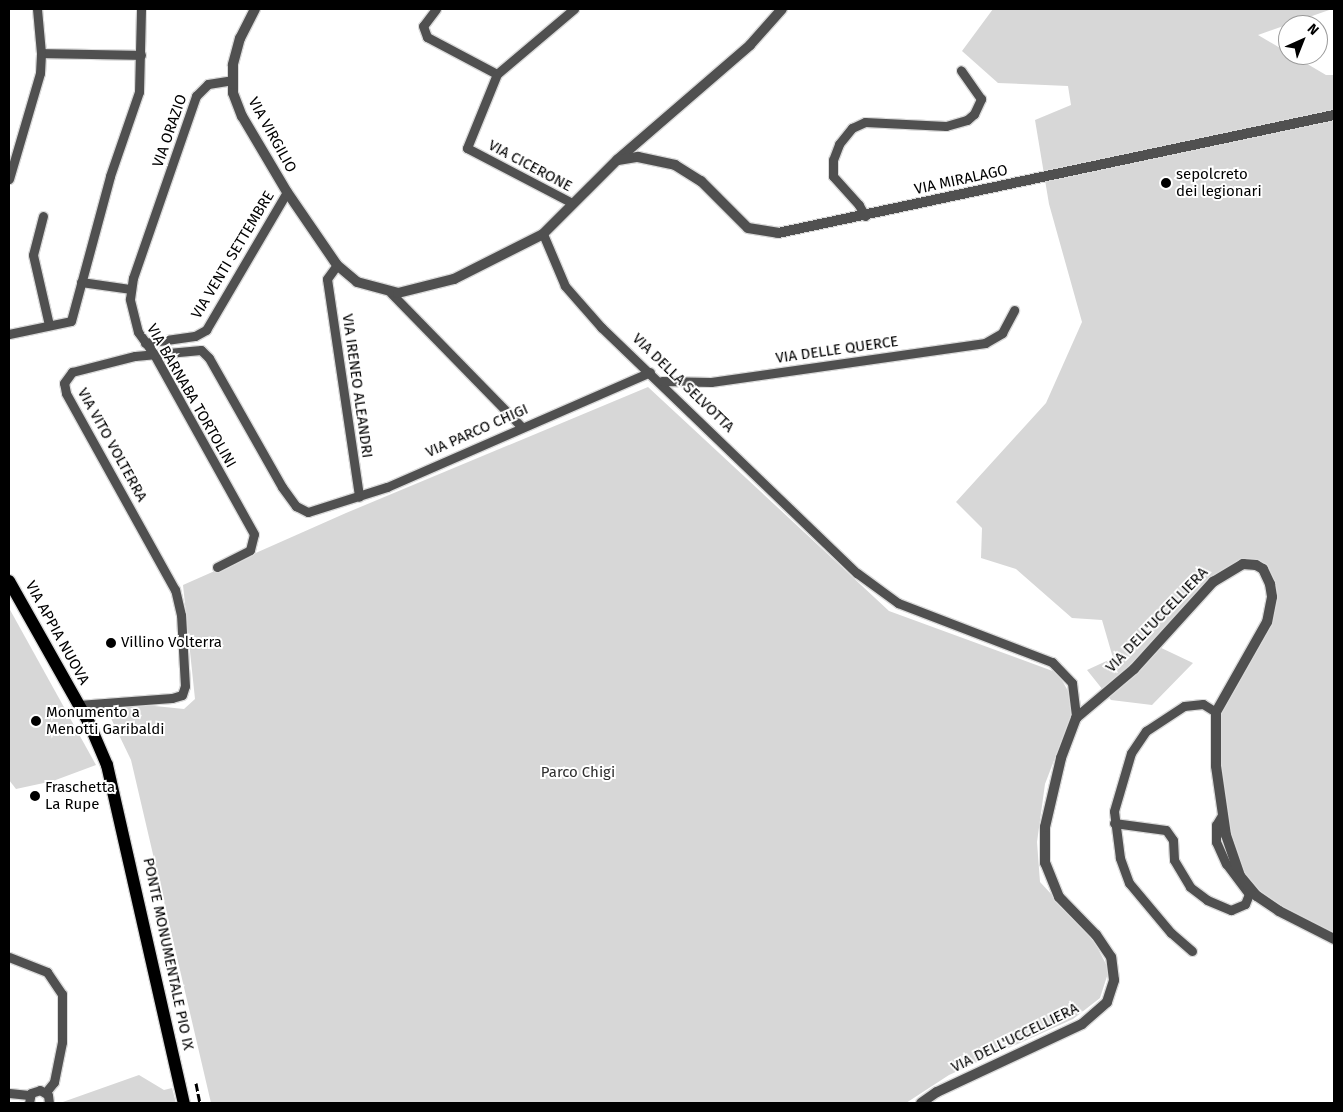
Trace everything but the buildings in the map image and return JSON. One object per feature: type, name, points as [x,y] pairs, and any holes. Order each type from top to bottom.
[{"type":"main road","name":"VIA APPIA NUOVA","points":[[9,581],[102,751],[121,813]]},
{"type":"main road","name":"PONTE MONUMENTALE PIO IX","points":[[121,813],[184,1103]]},
{"type":"street","points":[[9,178],[38,82],[42,54],[37,9]]},
{"type":"street","points":[[9,334],[71,321],[110,176],[139,92],[142,54],[141,9]]},
{"type":"street","name":"VIA VIRGILIO","points":[[255,9],[237,44],[232,80],[242,116],[286,192],[337,266],[357,282],[391,293],[415,290],[454,279],[543,234]]},
{"type":"street","points":[[436,9],[426,21],[423,31],[432,41],[497,74],[574,9]]},
{"type":"street","points":[[543,234],[617,160],[750,45],[782,9]]},
{"type":"street","points":[[42,54],[142,54]]},
{"type":"street","points":[[865,216],[859,205],[833,176],[832,160],[839,144],[852,128],[864,122],[946,126],[966,120],[974,114],[981,99],[961,70]]},
{"type":"street","name":"VIA CICERONE","points":[[497,74],[467,148],[572,203]]},
{"type":"street","name":"VIA ORAZIO","points":[[156,214],[198,92],[212,83],[232,80]]},
{"type":"street","name":"VIA MIRALAGO","points":[[617,160],[638,157],[661,160],[687,170],[707,186],[741,223],[758,232],[787,233],[1334,114]]},
{"type":"street","name":"VIA VENTI SETTEMBRE","points":[[145,343],[195,336],[206,330],[286,192]]},
{"type":"street","name":"VIA BARNABA TORTOLINI","points":[[156,214],[130,289],[132,316],[145,343],[154,354],[200,440],[254,534],[250,550],[216,567]]},
{"type":"street","points":[[43,216],[33,255],[49,325]]},
{"type":"street","name":"VIA DELLA SELVOTTA","points":[[543,234],[565,286],[601,327],[876,590],[917,612],[1022,648],[1058,666],[1066,673],[1076,692],[1076,718]]},
{"type":"street","name":"VIA IRENEO ALEANDRI","points":[[337,266],[327,279],[359,497]]},
{"type":"street","points":[[81,282],[130,289]]},
{"type":"street","points":[[391,293],[521,426]]},
{"type":"street","name":"VIA DELLE QUERCE","points":[[650,372],[664,382],[711,382],[985,343],[1002,333],[1014,310]]},
{"type":"street","name":"VIA VITO VOLTERRA","points":[[78,705],[172,698],[184,691],[181,615],[174,587],[64,387],[66,377],[76,370],[154,354],[194,348],[206,353],[286,495],[303,511],[315,512]]},
{"type":"street","name":"VIA PARCO CHIGI","points":[[315,512],[359,497],[650,372]]},
{"type":"street","name":"VIA DELL'UCCELLIERA","points":[[921,1103],[937,1092],[1082,1024],[1100,1011],[1112,991],[1114,967],[1106,948],[1059,898],[1045,863],[1047,813],[1061,758],[1076,718],[1134,669],[1213,582],[1234,567],[1256,565],[1270,584],[1270,613],[1216,712],[1216,766],[1222,815],[1236,866],[1250,889],[1279,911],[1334,939]]},
{"type":"street","points":[[1192,951],[1165,926],[1129,883],[1122,866],[1114,823],[1116,801],[1126,764],[1146,731],[1166,716],[1190,704],[1203,704],[1216,712]]},
{"type":"street","points":[[1114,823],[1166,830],[1173,840],[1174,860],[1190,886],[1207,900],[1231,910],[1245,904],[1249,894],[1226,864],[1216,842],[1216,825],[1222,815]]},
{"type":"street","points":[[9,957],[47,972],[62,994],[62,1042],[54,1082],[46,1092]]},
{"type":"street","points":[[9,1093],[29,1099],[37,1090],[46,1092]]},
{"type":"street","points":[[46,1092],[49,1103]]},
{"type":"green space","points":[[993,9],[1332,9],[1315,15],[1278,15],[1278,28],[1258,35],[1278,47],[1278,65],[1309,65],[1326,75],[1334,75],[1334,939],[1264,901],[1232,857],[1215,721],[1270,613],[1263,569],[1235,567],[1155,645],[1193,663],[1152,705],[1111,700],[1087,670],[1113,658],[1102,620],[1072,618],[1016,569],[981,558],[982,528],[956,502],[1046,403],[1082,322],[1049,204],[1035,120],[1071,105],[1068,86],[998,83],[962,51]]},
{"type":"green space","name":"Parco Chigi","points":[[648,387],[889,611],[1058,673],[1068,691],[1071,716],[1045,784],[1037,842],[1040,882],[1093,939],[1109,970],[1100,998],[1073,1019],[949,1075],[906,1103],[211,1103],[131,760],[107,710],[145,705],[184,709],[195,699],[183,585],[346,513]]},
{"type":"green space","points":[[9,608],[96,765],[53,781],[16,789],[9,780]]},
{"type":"green space","points":[[139,1075],[164,1090],[172,1088],[176,1103],[60,1103]]},
{"type":"railway","points":[[196,1083],[200,1103]]},
{"type":"place","name":"sepolcreto dei legionari","points":[[1166,183]]},
{"type":"place","name":"Villino Volterra","points":[[111,643]]},
{"type":"place","name":"Monumento a Menotti Garibaldi","points":[[36,721]]},
{"type":"place","name":"Fraschetta La Rupe","points":[[35,796]]}]
